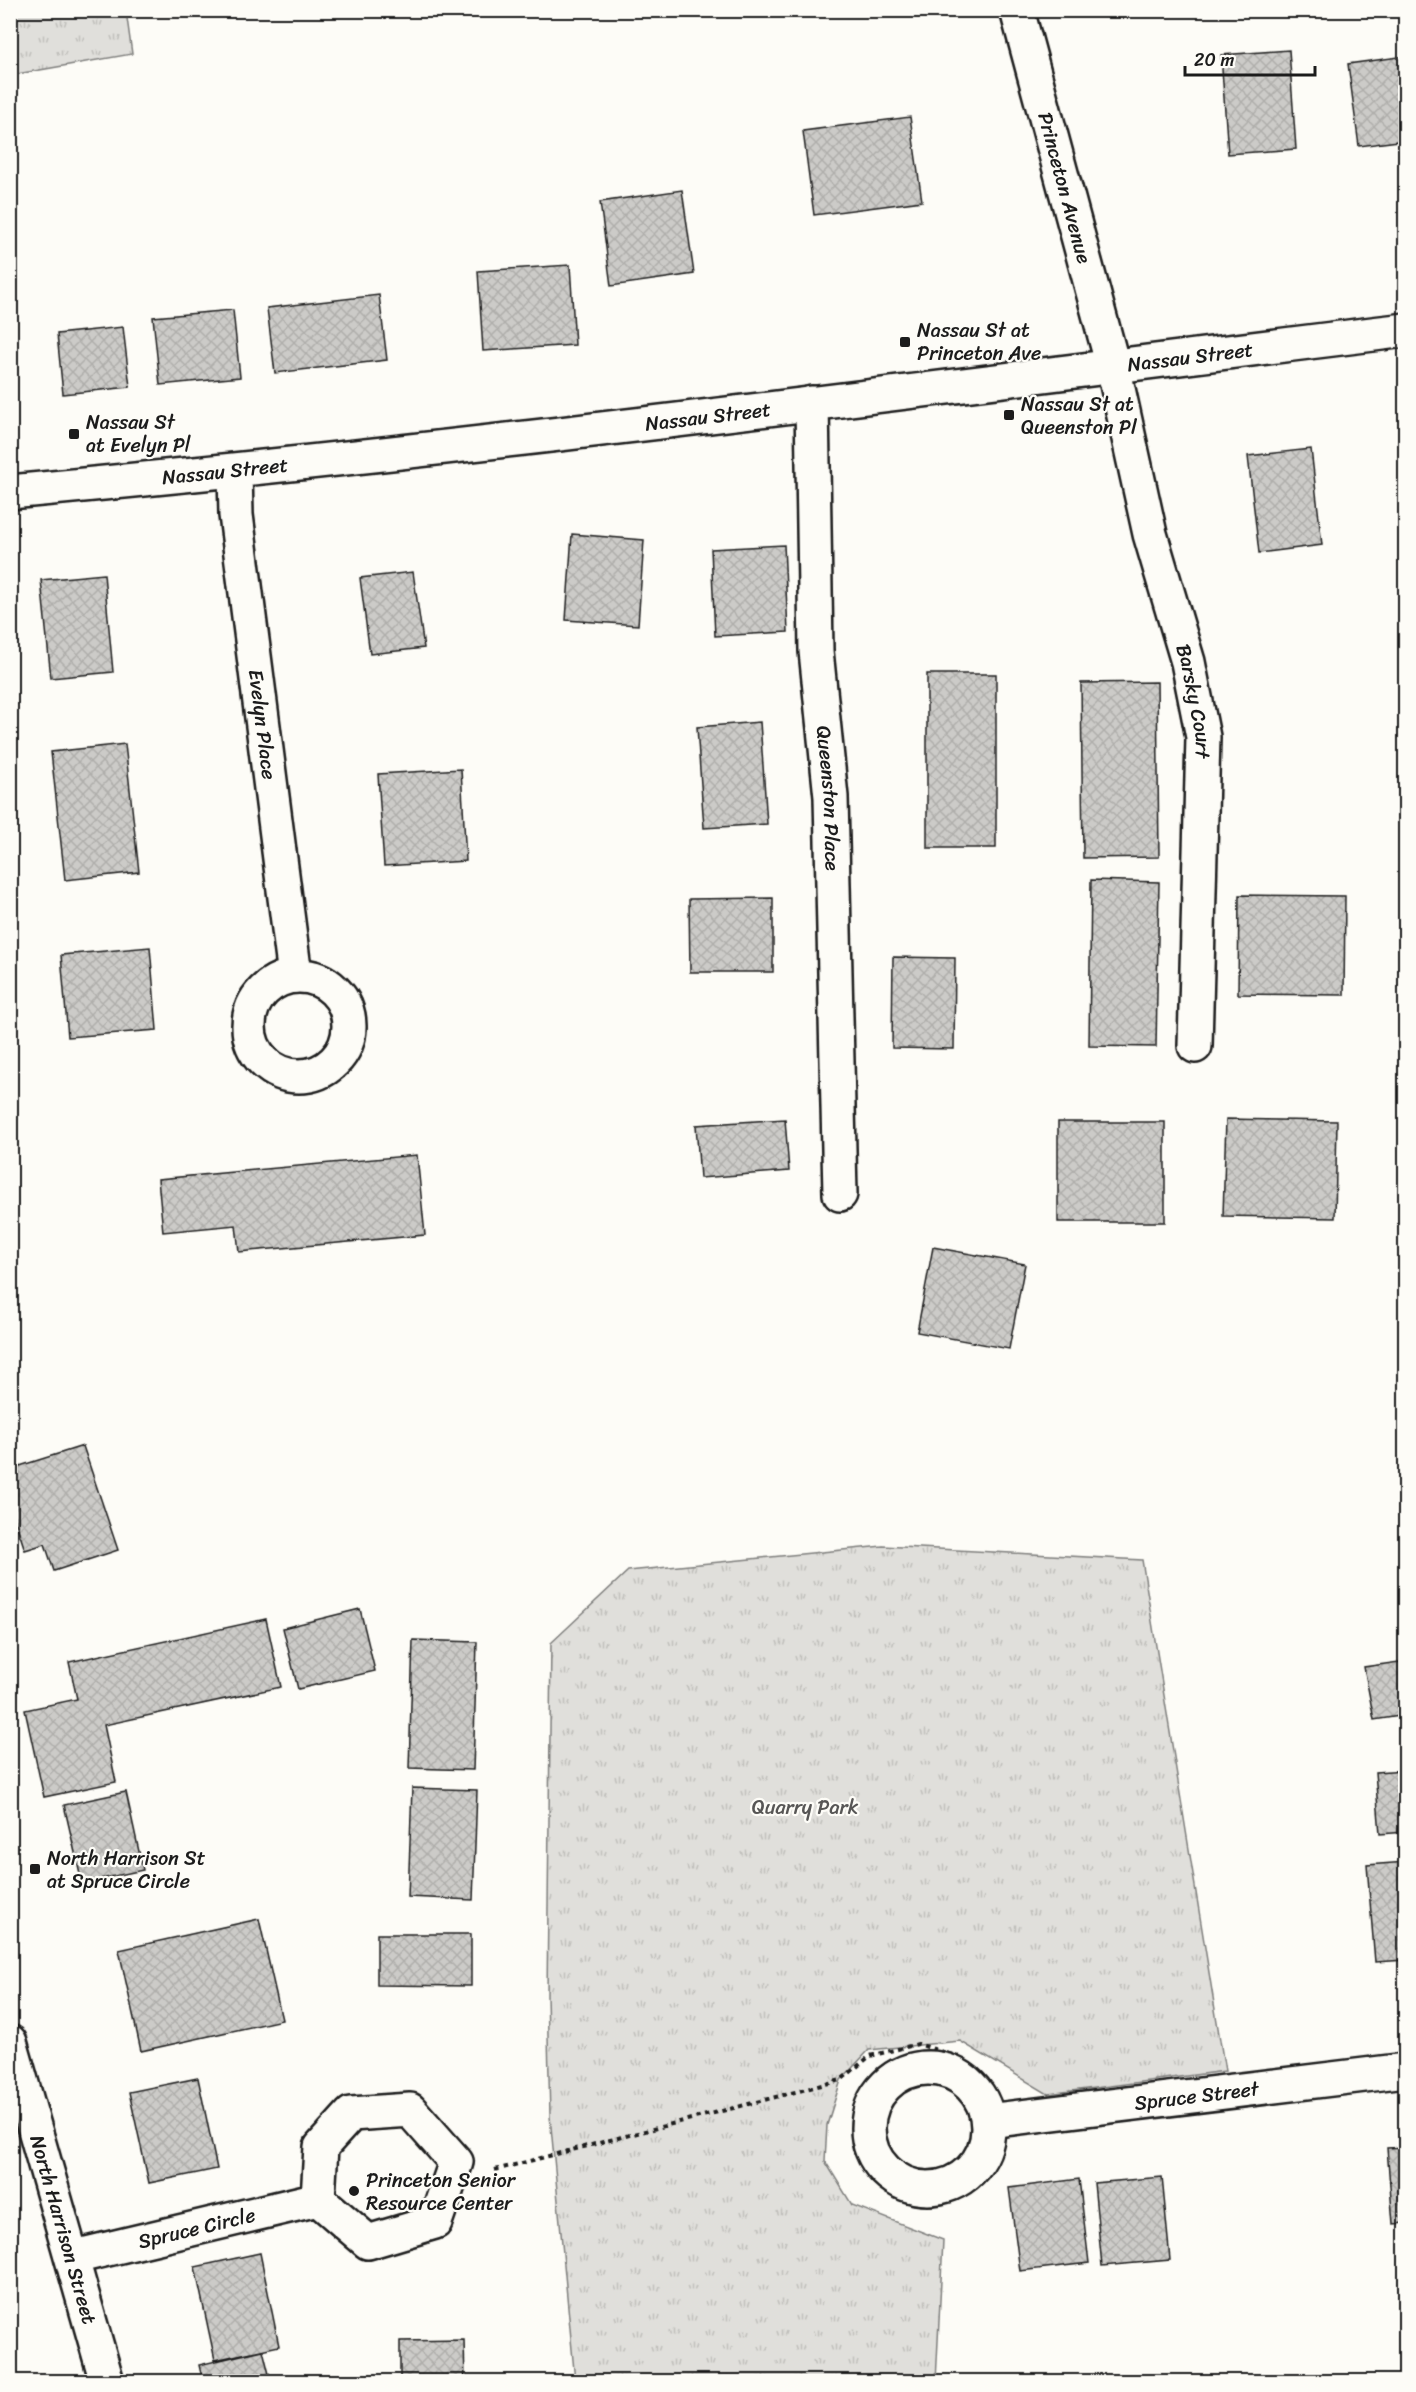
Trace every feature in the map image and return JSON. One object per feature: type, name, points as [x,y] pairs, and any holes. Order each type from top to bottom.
[{"type":"street","name":"Princeton Avenue","points":[[1017,10],[1113,366]]},
{"type":"street","name":"Nassau Street","points":[[10,492],[235,472],[1406,330]]},
{"type":"street","name":"Barsky Court","points":[[1113,366],[1150,534],[1188,662],[1203,737],[1195,1046]]},
{"type":"street","name":"Queenston Place","points":[[812,403],[816,651],[831,797],[840,1194]]},
{"type":"street","name":"Evelyn Place","points":[[235,472],[236,515],[295,975]]},
{"type":"street","name":"North Harrison Street","points":[[10,2042],[74,2257],[107,2382]]},
{"type":"street","name":"Spruce Street","points":[[988,2121],[1406,2070]]},
{"type":"street","points":[[410,2110],[456,2162],[435,2222],[368,2242],[318,2199],[321,2147],[351,2114],[410,2110]]},
{"type":"street","name":"Spruce Circle","points":[[74,2257],[318,2199]]},
{"type":"path","points":[[448,2182],[841,2080],[870,2056],[918,2044],[959,2057]]},
{"type":"green space","points":[[11,10],[126,11],[132,54],[11,75]]},
{"type":"green space","name":"Quarry Park","points":[[883,1546],[1142,1560],[1225,2071],[1048,2094],[960,2041],[869,2050],[841,2080],[827,2125],[825,2161],[852,2205],[943,2240],[936,2381],[575,2381],[550,2116],[547,1995],[551,1643],[628,1571]]},
{"type":"building","points":[[1289,50],[1296,149],[1228,154],[1221,55]]},
{"type":"building","points":[[1406,56],[1406,140],[1359,146],[1348,64]]},
{"type":"building","points":[[910,117],[922,201],[814,215],[803,131]]},
{"type":"building","points":[[682,190],[694,274],[611,286],[600,202]]},
{"type":"building","points":[[570,265],[575,345],[483,351],[478,271]]},
{"type":"building","points":[[379,295],[387,360],[275,373],[267,308]]},
{"type":"building","points":[[233,310],[240,377],[160,385],[153,317]]},
{"type":"building","points":[[123,327],[130,387],[63,394],[57,334]]},
{"type":"building","points":[[1311,449],[1322,545],[1259,553],[1248,456]]},
{"type":"building","points":[[572,534],[644,540],[638,625],[566,620]]},
{"type":"building","points":[[784,545],[788,632],[715,636],[711,549]]},
{"type":"building","points":[[413,572],[424,648],[370,654],[360,578]]},
{"type":"building","points":[[104,574],[113,672],[51,678],[41,580]]},
{"type":"building","points":[[927,674],[996,674],[996,848],[927,848]]},
{"type":"building","points":[[1157,682],[1159,857],[1083,858],[1081,683]]},
{"type":"building","points":[[760,722],[767,824],[704,828],[697,727]]},
{"type":"building","points":[[125,744],[139,872],[65,880],[51,752]]},
{"type":"building","points":[[461,769],[466,861],[384,866],[378,774]]},
{"type":"building","points":[[1091,880],[1159,882],[1156,1047],[1089,1046]]},
{"type":"building","points":[[1239,895],[1345,896],[1344,995],[1238,994]]},
{"type":"building","points":[[773,898],[773,972],[690,972],[689,899]]},
{"type":"building","points":[[150,947],[157,1030],[68,1037],[61,955]]},
{"type":"building","points":[[893,957],[955,958],[954,1049],[892,1048]]},
{"type":"building","points":[[785,1119],[789,1171],[700,1178],[696,1125]]},
{"type":"building","points":[[1226,1119],[1337,1121],[1335,1218],[1223,1216]]},
{"type":"building","points":[[1058,1122],[1165,1122],[1165,1222],[1058,1222]]},
{"type":"building","points":[[417,1155],[425,1235],[239,1252],[236,1225],[163,1232],[158,1179]]},
{"type":"building","points":[[933,1247],[1025,1264],[1009,1349],[917,1332]]},
{"type":"building","points":[[83,1446],[118,1550],[54,1571],[45,1544],[25,1550],[10,1505],[10,1469]]},
{"type":"building","points":[[360,1609],[375,1671],[298,1689],[283,1628]]},
{"type":"building","points":[[266,1619],[281,1687],[104,1725],[116,1782],[44,1797],[25,1710],[77,1699],[69,1662]]},
{"type":"building","points":[[413,1640],[477,1642],[473,1770],[409,1768]]},
{"type":"building","points":[[1406,1661],[1406,1715],[1374,1720],[1364,1667]]},
{"type":"building","points":[[1406,1770],[1406,1832],[1380,1834],[1375,1772]]},
{"type":"building","points":[[412,1788],[477,1790],[473,1900],[408,1897]]},
{"type":"building","points":[[126,1792],[143,1870],[82,1883],[64,1805]]},
{"type":"building","points":[[1406,1862],[1406,1960],[1375,1962],[1367,1865]]},
{"type":"building","points":[[259,1919],[282,2020],[141,2051],[119,1950]]},
{"type":"building","points":[[377,1934],[471,1934],[471,1986],[377,1985]]},
{"type":"building","points":[[198,2078],[217,2169],[149,2183],[129,2092]]},
{"type":"building","points":[[1406,2147],[1406,2223],[1393,2224],[1387,2148]]},
{"type":"building","points":[[1162,2177],[1170,2260],[1102,2266],[1094,2183]]},
{"type":"building","points":[[1079,2179],[1089,2263],[1020,2271],[1009,2188]]},
{"type":"building","points":[[260,2253],[279,2346],[215,2360],[195,2267]]},
{"type":"building","points":[[464,2340],[465,2382],[400,2382],[400,2341]]},
{"type":"building","points":[[263,2350],[271,2382],[203,2382],[199,2365]]},
{"type":"place","name":"Nassau St at Princeton Ave","points":[[905,342]]},
{"type":"place","name":"Nassau St at Queenston Pl","points":[[1009,415]]},
{"type":"place","name":"Nassau St at Evelyn Pl","points":[[74,434]]},
{"type":"place","name":"North Harrison St at Spruce Circle","points":[[35,1869]]},
{"type":"place","name":"Princeton Senior Resource Center","points":[[354,2191]]}]
